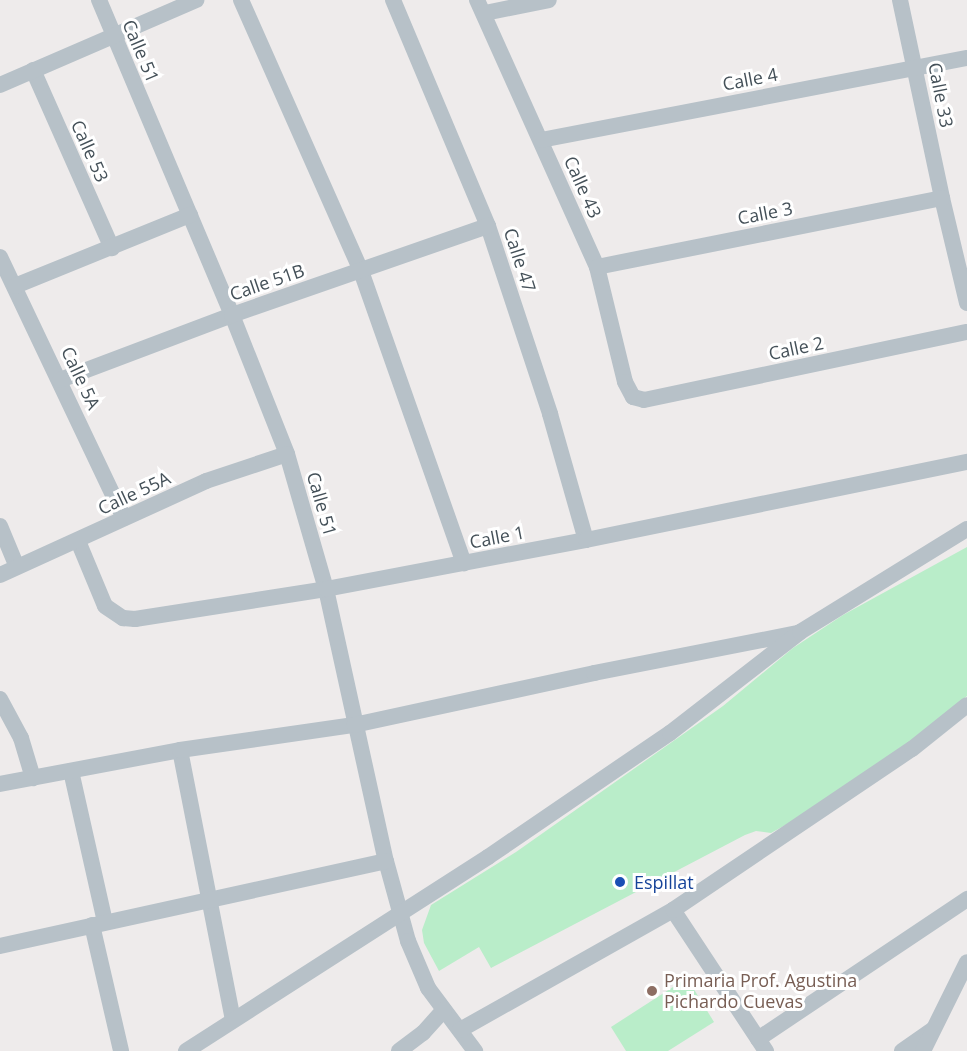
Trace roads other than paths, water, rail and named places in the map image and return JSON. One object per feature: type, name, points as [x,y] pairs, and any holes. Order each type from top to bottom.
[{"type":"street","name":"Calle 51","points":[[99,0],[190,215],[287,454],[326,590],[354,725],[386,861],[416,962],[428,988],[475,1051]]},
{"type":"street","points":[[0,85],[196,0]]},
{"type":"street","points":[[241,0],[362,271],[464,563]]},
{"type":"street","name":"Calle 47","points":[[393,0],[488,226],[550,414],[586,540]]},
{"type":"street","points":[[481,7],[549,0]]},
{"type":"street","name":"Calle 33","points":[[900,0],[967,303]]},
{"type":"street","name":"Calle 43","points":[[481,7],[597,267],[625,382],[633,397]]},
{"type":"street","name":"Calle 4","points":[[541,140],[967,58]]},
{"type":"street","name":"Calle 53","points":[[33,70],[112,248]]},
{"type":"street","name":"Calle 3","points":[[597,267],[942,198]]},
{"type":"street","points":[[15,286],[190,215]]},
{"type":"street","name":"Calle 51B","points":[[60,380],[231,315],[488,226]]},
{"type":"street","name":"Calle 5A","points":[[0,257],[124,518]]},
{"type":"street","name":"Calle 2","points":[[633,397],[644,400],[967,332]]},
{"type":"street","name":"Calle 55A","points":[[0,575],[78,542],[124,518],[206,482],[287,454]]},
{"type":"street","name":"Calle 1","points":[[78,542],[105,606],[123,618],[135,620],[326,590],[586,540],[967,462]]},
{"type":"street","points":[[0,526],[17,567]]},
{"type":"street","points":[[186,1051],[400,914],[670,733],[800,632],[967,529]]},
{"type":"street","points":[[0,784],[180,750],[354,725],[594,673],[800,632]]},
{"type":"street","points":[[0,699],[21,738],[33,778]]},
{"type":"street","points":[[460,1030],[673,910],[912,749],[967,705]]},
{"type":"street","points":[[180,750],[233,1020]]},
{"type":"street","points":[[71,771],[122,1051]]},
{"type":"street","points":[[0,946],[386,861]]},
{"type":"street","points":[[673,910],[761,1045],[967,899]]},
{"type":"street","points":[[923,1051],[967,962]]},
{"type":"street","points":[[399,1051],[423,1033],[444,1010]]},
{"type":"street","points":[[902,1051],[934,1028]]},
{"type":"place","name":"Espillat","points":[[620,882]]},
{"type":"place","name":"Primaria Prof. Agustina Pichardo Cuevas","points":[[652,991]]}]
